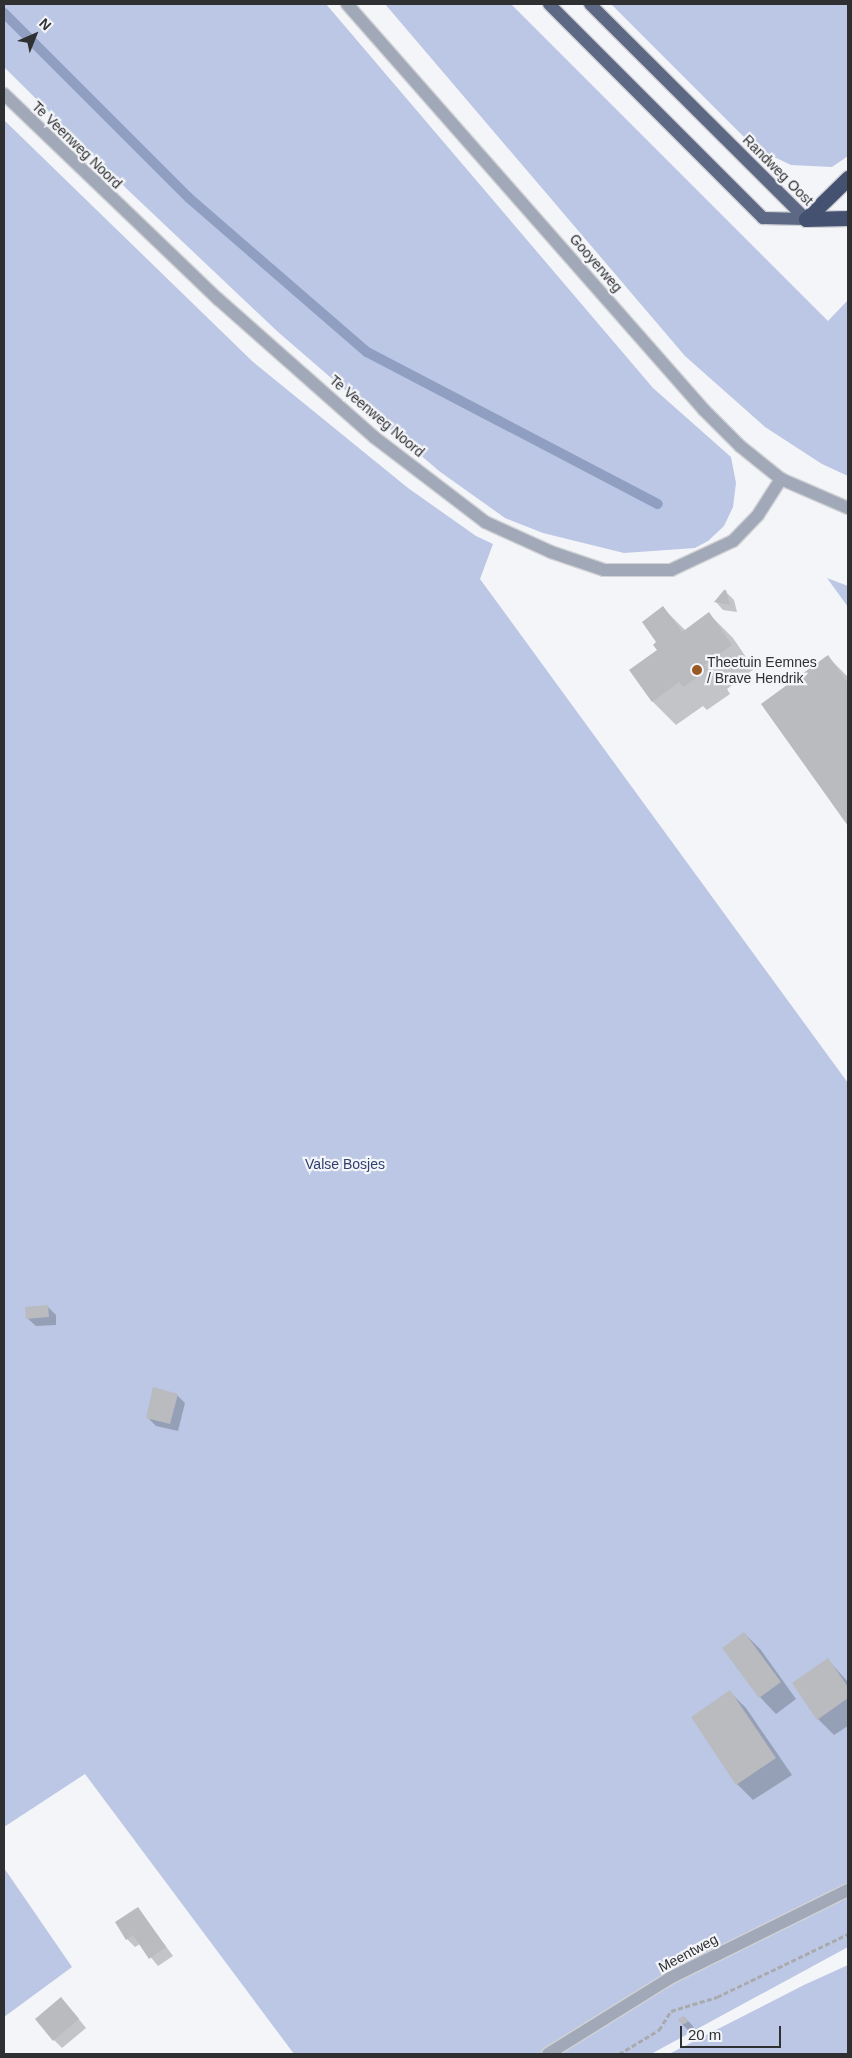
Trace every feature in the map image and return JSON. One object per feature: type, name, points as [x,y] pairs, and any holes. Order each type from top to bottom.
[{"type":"highway","points":[[806,219],[848,178]]},
{"type":"highway","points":[[806,219],[848,218]]},
{"type":"main road","name":"Randweg Oost","points":[[548,4],[763,218],[806,219]]},
{"type":"main road","name":"Randweg Oost","points":[[590,4],[806,219]]},
{"type":"street","name":"Gooyerweg","points":[[347,4],[704,410],[740,446],[781,479],[848,508]]},
{"type":"street","name":"Te Veenweg Noord","points":[[4,94],[233,312],[374,437],[484,522],[551,552],[604,570],[671,570],[733,541],[758,515],[781,479]]},
{"type":"street","name":"Meentweg","points":[[548,2054],[670,1978],[848,1890]]},
{"type":"path","points":[[619,2054],[659,2030],[671,2010],[717,1997],[848,1934]]},
{"type":"green space","points":[[4,4],[326,4],[653,388],[731,457],[736,483],[733,507],[724,526],[708,541],[695,548],[624,553],[543,533],[505,518],[439,471],[278,332],[129,191],[4,67]]},
{"type":"green space","points":[[385,4],[511,4],[828,321],[848,300],[848,476],[822,464],[765,427],[685,356]]},
{"type":"green space","points":[[611,4],[848,4],[848,156],[832,167],[791,165],[755,148]]},
{"type":"green space","name":"Valse Bosjes","points":[[4,120],[252,361],[408,488],[476,536],[493,544],[480,579],[848,1083],[848,1947],[651,2054],[294,2054],[85,1774],[4,1827]]},
{"type":"green space","points":[[827,578],[848,586],[848,607]]},
{"type":"green space","points":[[4,1868],[72,1967],[4,2017]]},
{"type":"green space","points":[[848,1965],[848,2054],[669,2054],[804,1985]]},
{"type":"building","points":[[726,590],[730,605],[714,602]]},
{"type":"building","points":[[663,606],[682,632],[709,612],[732,645],[704,665],[708,670],[683,687],[679,682],[652,702],[629,670],[657,650],[653,645],[656,642],[642,622]]},
{"type":"building","points":[[828,655],[848,683],[848,826],[761,704]]},
{"type":"building","points":[[48,1305],[49,1317],[26,1319],[25,1307]]},
{"type":"building","points":[[153,1387],[178,1394],[170,1424],[146,1418]]},
{"type":"building","points":[[744,1632],[781,1682],[759,1698],[722,1648]]},
{"type":"building","points":[[828,1658],[848,1687],[848,1698],[817,1720],[792,1683]]},
{"type":"building","points":[[730,1690],[776,1758],[736,1785],[691,1717]]},
{"type":"building","points":[[138,1907],[166,1947],[149,1959],[133,1935],[126,1940],[115,1922]]},
{"type":"building","points":[[61,1997],[79,2019],[53,2041],[35,2019]]},
{"type":"building","points":[[684,2016],[688,2022],[682,2025],[678,2019]]},
{"type":"waterway","points":[[4,13],[189,198],[367,352],[658,504]]},
{"type":"place","name":"Theetuin Eemnes / Brave Hendrik","points":[[697,670]]}]
